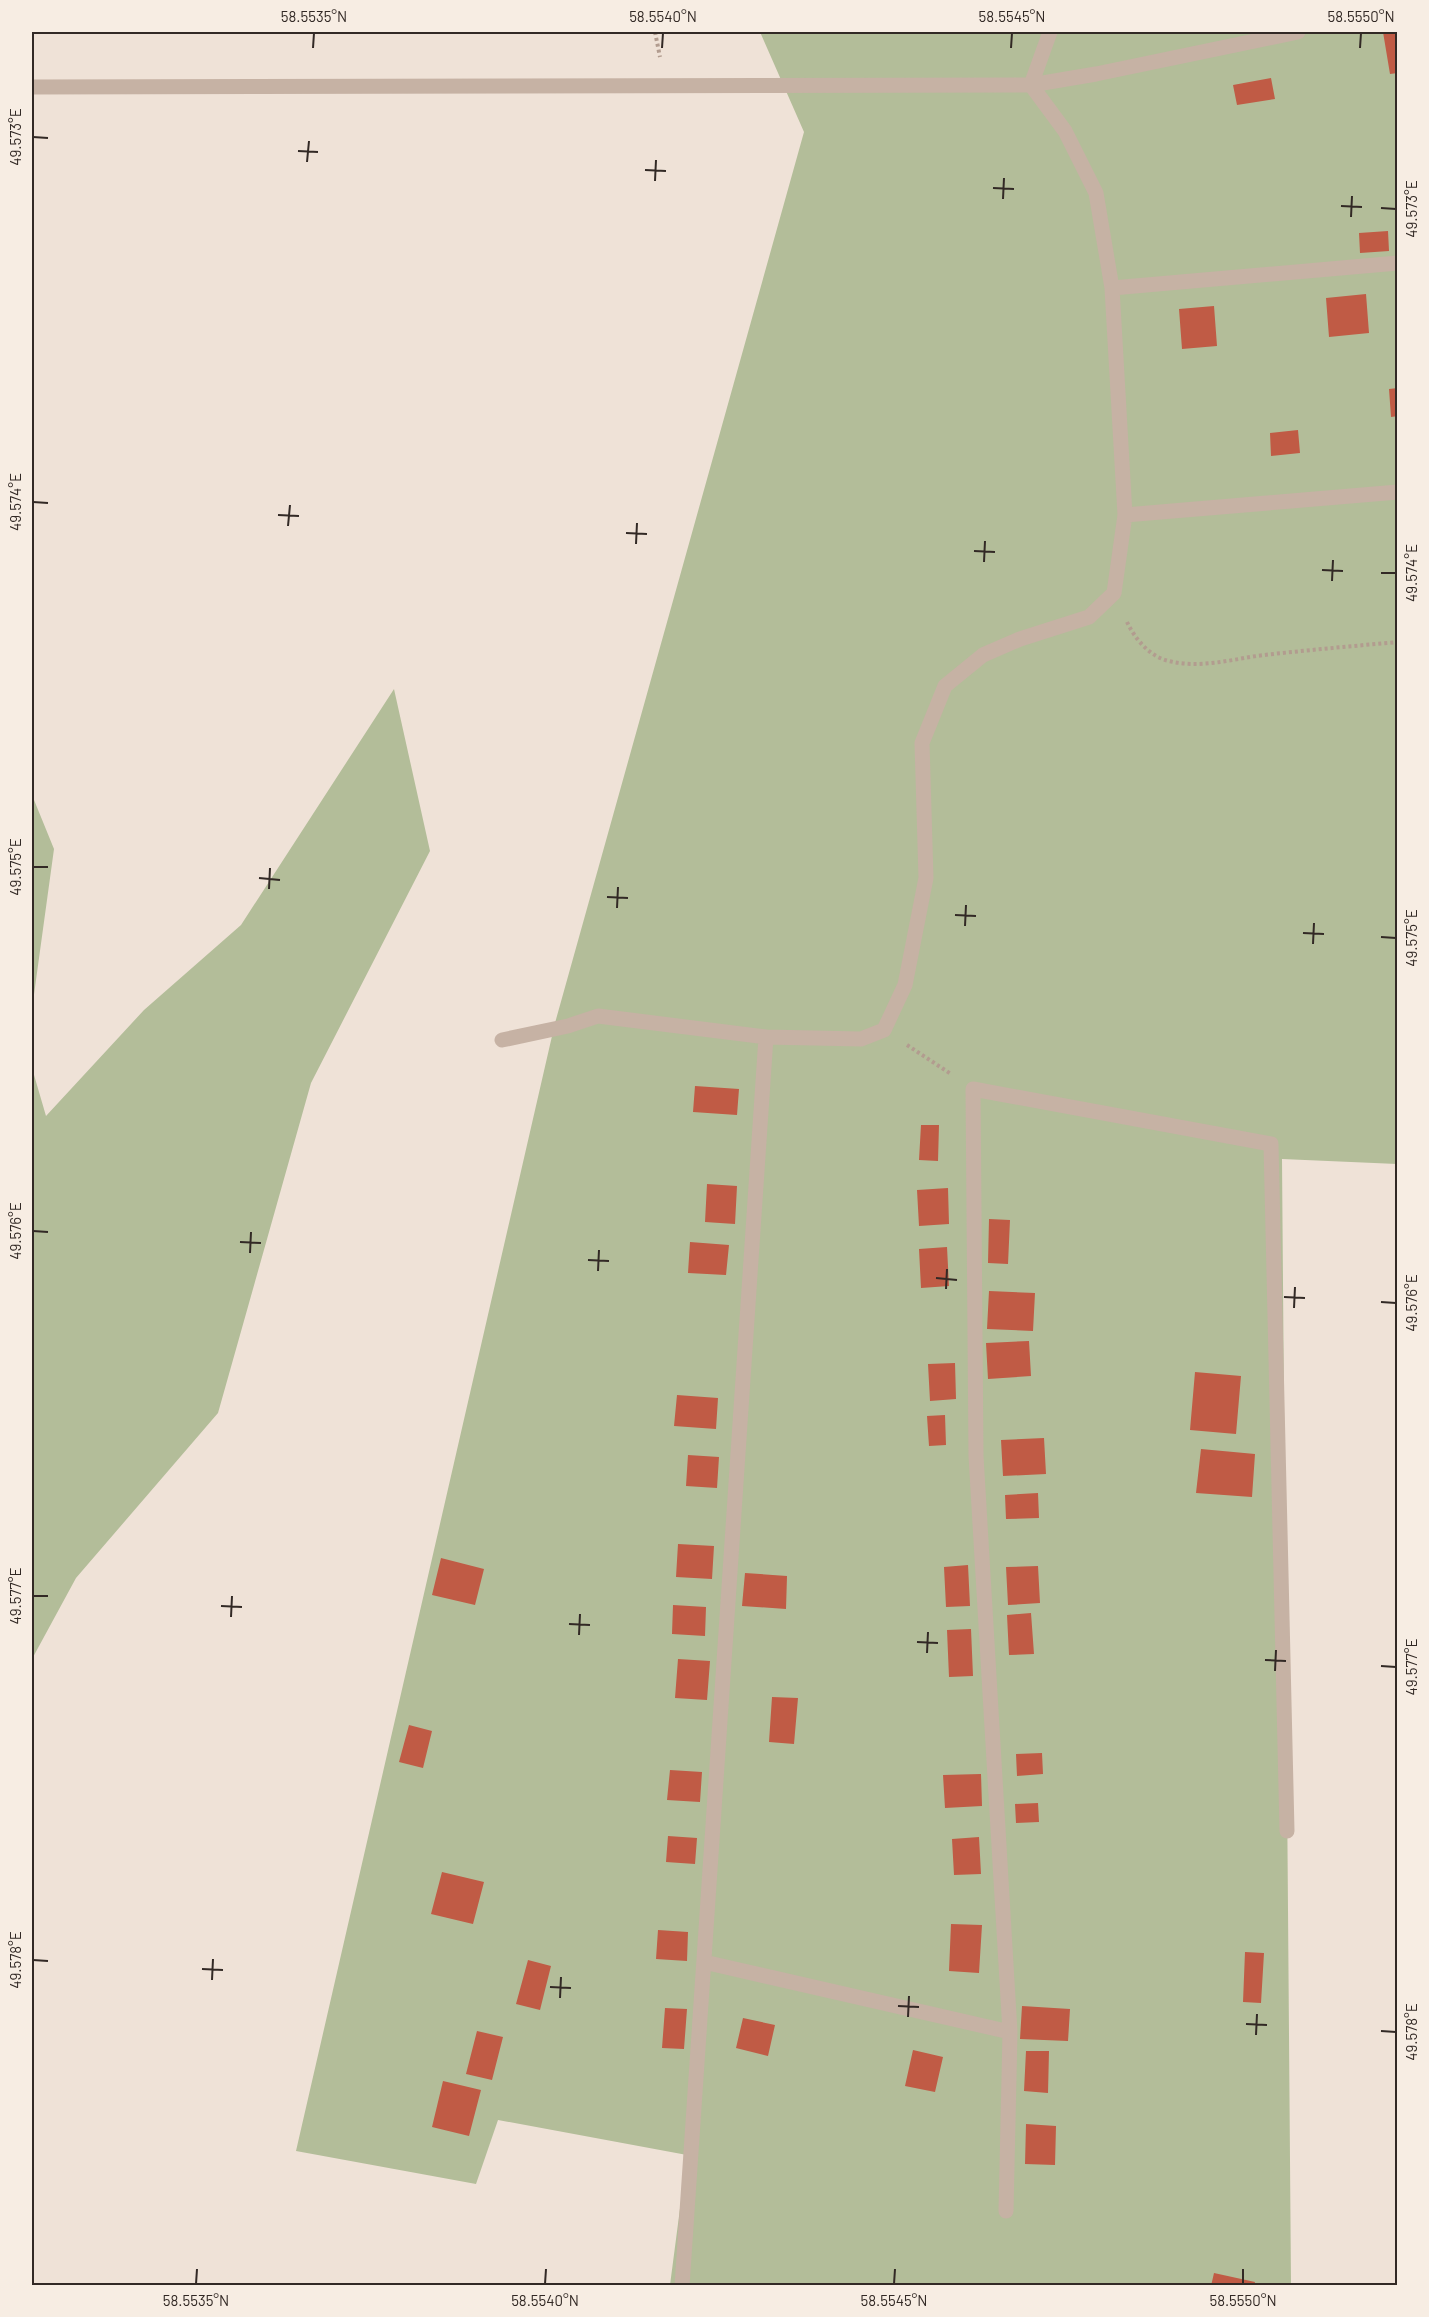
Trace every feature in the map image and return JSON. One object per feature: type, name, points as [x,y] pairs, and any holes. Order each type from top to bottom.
[{"type":"street","points":[[1031,86],[1050,32]]},
{"type":"street","points":[[32,87],[1031,86],[1298,32]]},
{"type":"street","points":[[502,1040],[568,1026],[598,1016],[766,1037],[861,1039],[884,1030],[905,985],[926,878],[922,743],[945,686],[983,655],[1020,639],[1089,617],[1114,592],[1125,515],[1112,288],[1096,193],[1065,131],[1031,86]]},
{"type":"street","points":[[1112,288],[1398,263]]},
{"type":"street","points":[[1125,515],[1398,492]]},
{"type":"street","points":[[682,2286],[766,1037]]},
{"type":"street","points":[[1006,2211],[1010,2032],[976,1456],[973,1089],[1271,1144],[1287,1831]]},
{"type":"street","points":[[704,1962],[1010,2032]]},
{"type":"path","points":[[1114,592],[1132,633],[1152,654],[1168,661],[1206,665],[1263,655],[1398,642]]},
{"type":"path","points":[[884,1030],[973,1089]]},
{"type":"green space","points":[[760,32],[1397,32],[1397,1164],[1282,1159],[1291,2285],[670,2285],[687,2155],[498,2120],[476,2184],[296,2151],[555,1023],[804,132]]},
{"type":"green space","points":[[394,689],[430,851],[311,1083],[218,1413],[76,1578],[32,1659],[32,1068],[46,1116],[144,1010],[241,925]]},
{"type":"green space","points":[[32,795],[54,849],[32,1009]]},
{"type":"building","points":[[1383,32],[1398,32],[1398,73],[1390,74]]},
{"type":"building","points":[[1271,78],[1275,99],[1237,105],[1233,85]]},
{"type":"building","points":[[1388,231],[1389,251],[1360,253],[1359,233]]},
{"type":"building","points":[[1366,294],[1369,333],[1329,337],[1326,298]]},
{"type":"building","points":[[1214,306],[1217,346],[1182,349],[1179,309]]},
{"type":"building","points":[[1398,388],[1398,416],[1391,417],[1389,389]]},
{"type":"building","points":[[1298,430],[1300,453],[1271,456],[1270,433]]},
{"type":"building","points":[[695,1086],[739,1089],[737,1115],[693,1112]]},
{"type":"building","points":[[921,1125],[939,1125],[938,1161],[919,1160]]},
{"type":"building","points":[[707,1184],[737,1186],[735,1224],[705,1222]]},
{"type":"building","points":[[948,1188],[949,1224],[919,1226],[917,1190]]},
{"type":"building","points":[[989,1219],[1010,1220],[1008,1264],[988,1263]]},
{"type":"building","points":[[690,1242],[729,1245],[726,1275],[688,1273]]},
{"type":"building","points":[[947,1247],[949,1286],[921,1288],[919,1249]]},
{"type":"building","points":[[989,1291],[1035,1293],[1033,1331],[987,1329]]},
{"type":"building","points":[[1029,1341],[1031,1376],[988,1379],[986,1343]]},
{"type":"building","points":[[955,1363],[956,1399],[930,1401],[928,1364]]},
{"type":"building","points":[[1195,1372],[1241,1376],[1236,1434],[1190,1430]]},
{"type":"building","points":[[677,1395],[718,1398],[716,1429],[674,1426]]},
{"type":"building","points":[[945,1415],[946,1445],[929,1446],[927,1416]]},
{"type":"building","points":[[1044,1438],[1046,1474],[1003,1476],[1001,1440]]},
{"type":"building","points":[[1201,1449],[1255,1454],[1252,1497],[1196,1493]]},
{"type":"building","points":[[688,1455],[719,1457],[717,1488],[686,1486]]},
{"type":"building","points":[[1038,1493],[1039,1518],[1006,1519],[1005,1495]]},
{"type":"building","points":[[678,1544],[714,1546],[712,1579],[676,1577]]},
{"type":"building","points":[[441,1558],[484,1569],[475,1605],[432,1595]]},
{"type":"building","points":[[968,1565],[970,1606],[946,1607],[944,1567]]},
{"type":"building","points":[[1038,1566],[1040,1603],[1008,1605],[1006,1567]]},
{"type":"building","points":[[745,1573],[787,1576],[786,1609],[742,1606]]},
{"type":"building","points":[[673,1605],[706,1607],[705,1636],[672,1634]]},
{"type":"building","points":[[1031,1613],[1034,1654],[1009,1655],[1007,1615]]},
{"type":"building","points":[[971,1629],[973,1676],[949,1677],[947,1630]]},
{"type":"building","points":[[678,1659],[710,1661],[707,1700],[675,1698]]},
{"type":"building","points":[[772,1697],[798,1698],[794,1744],[769,1742]]},
{"type":"building","points":[[409,1725],[432,1731],[423,1768],[399,1762]]},
{"type":"building","points":[[1042,1753],[1043,1774],[1017,1776],[1016,1754]]},
{"type":"building","points":[[670,1770],[702,1772],[700,1802],[667,1800]]},
{"type":"building","points":[[981,1774],[982,1806],[945,1808],[943,1775]]},
{"type":"building","points":[[1038,1803],[1039,1822],[1016,1823],[1015,1804]]},
{"type":"building","points":[[668,1836],[697,1838],[695,1864],[666,1862]]},
{"type":"building","points":[[979,1837],[981,1874],[954,1875],[952,1839]]},
{"type":"building","points":[[442,1872],[484,1882],[473,1924],[431,1914]]},
{"type":"building","points":[[951,1924],[982,1925],[979,1973],[949,1971]]},
{"type":"building","points":[[658,1930],[688,1932],[687,1961],[656,1959]]},
{"type":"building","points":[[1245,1952],[1264,1953],[1261,2003],[1243,2002]]},
{"type":"building","points":[[528,1960],[551,1966],[540,2010],[516,2004]]},
{"type":"building","points":[[1022,2006],[1070,2009],[1068,2041],[1020,2039]]},
{"type":"building","points":[[665,2008],[687,2009],[684,2049],[662,2048]]},
{"type":"building","points":[[743,2018],[775,2025],[768,2056],[736,2048]]},
{"type":"building","points":[[477,2031],[503,2037],[492,2080],[466,2074]]},
{"type":"building","points":[[913,2050],[943,2057],[935,2092],[905,2086]]},
{"type":"building","points":[[1026,2051],[1049,2051],[1048,2093],[1024,2091]]},
{"type":"building","points":[[443,2081],[481,2090],[469,2136],[432,2127]]},
{"type":"building","points":[[1026,2124],[1056,2126],[1055,2165],[1025,2164]]},
{"type":"building","points":[[1214,2273],[1255,2282],[1254,2286],[1211,2286]]}]
